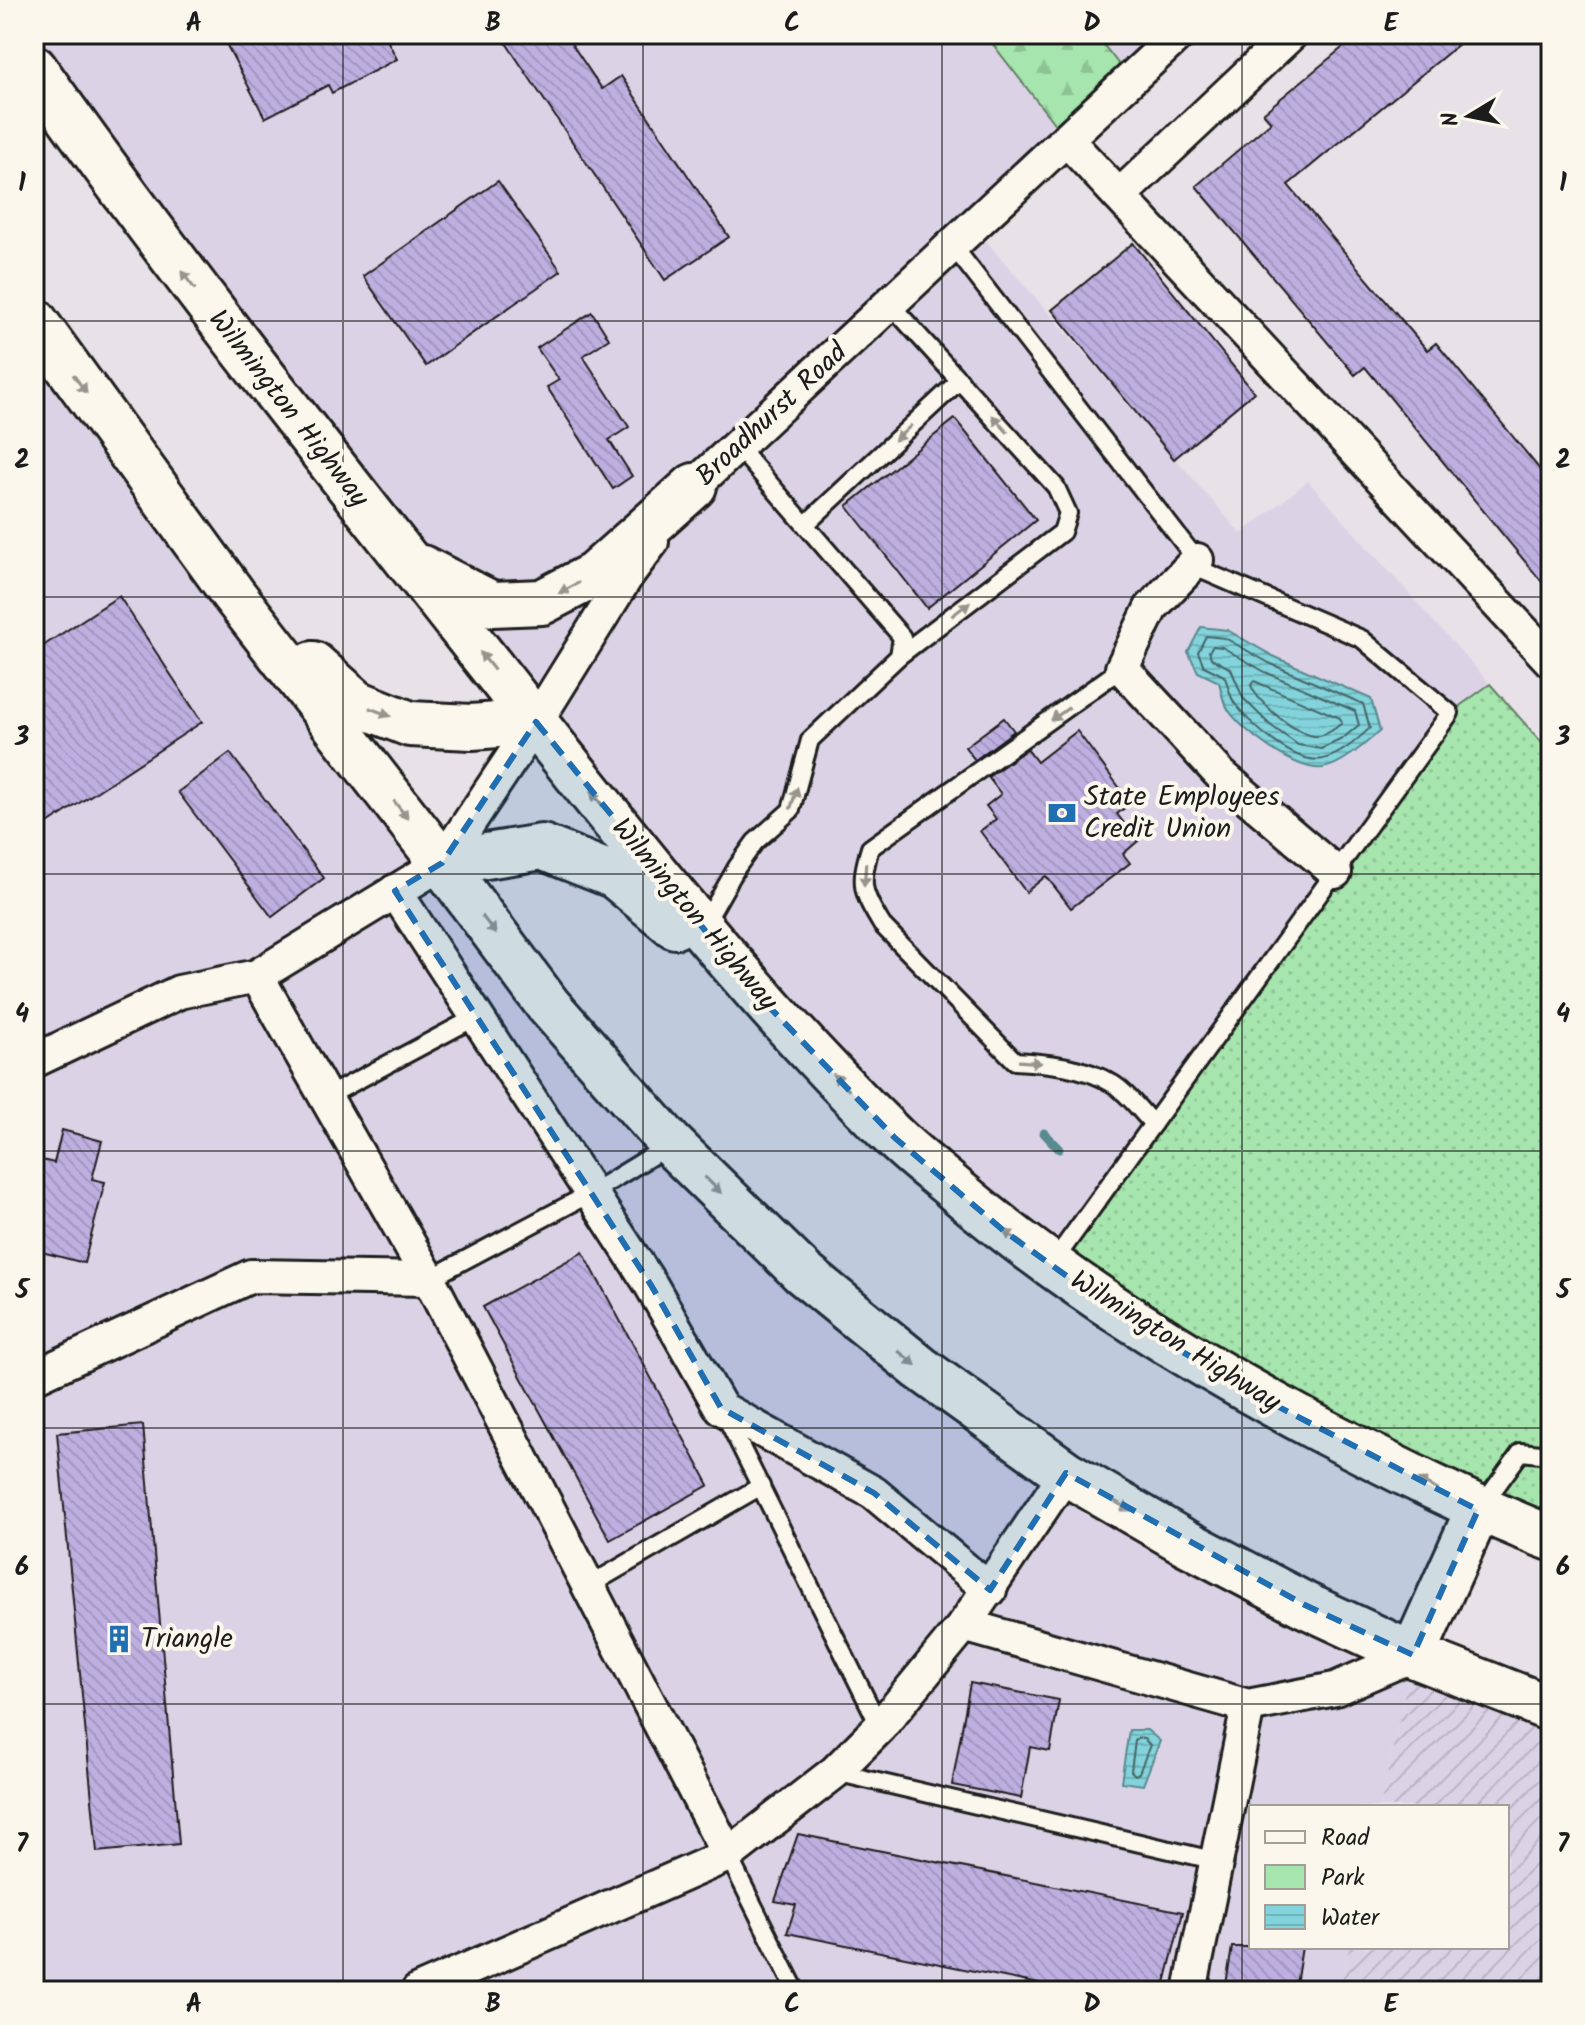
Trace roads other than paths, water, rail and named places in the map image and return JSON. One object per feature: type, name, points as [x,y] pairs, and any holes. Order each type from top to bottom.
[{"type":"main road","name":"Wilmington Highway","points":[[34,68],[109,175],[226,330],[702,929],[755,992],[895,1138],[1004,1231],[1124,1317],[1250,1392],[1478,1510],[1551,1538]]},
{"type":"main road","points":[[34,320],[233,594],[548,1005],[671,1144],[803,1273],[920,1368],[1066,1473],[1183,1541],[1305,1605],[1413,1655],[1551,1709]]},
{"type":"main road","points":[[407,560],[492,604],[542,602],[594,575],[694,486]]},
{"type":"main road","points":[[233,594],[357,703],[410,724],[472,727],[536,722]]},
{"type":"main road","points":[[442,863],[542,847],[615,876],[755,992]]},
{"type":"main road","points":[[1413,1655],[1478,1510]]},
{"type":"street","name":"Broadhurst Road","points":[[442,863],[536,722],[628,574],[694,486],[1179,34]]},
{"type":"street","points":[[1119,196],[1291,34]]},
{"type":"street","points":[[1067,140],[1551,661]]},
{"type":"street","points":[[1197,560],[1151,608],[1122,668],[1221,775],[1335,872]]},
{"type":"street","points":[[34,1061],[179,992],[257,976],[442,863]]},
{"type":"street","points":[[395,891],[651,1285],[721,1408],[874,1493],[990,1590]]},
{"type":"street","points":[[257,976],[429,1279],[728,1855]]},
{"type":"street","points":[[34,1377],[251,1276],[429,1279]]},
{"type":"street","points":[[418,1991],[728,1855],[835,1772],[880,1727],[964,1625],[1066,1473]]},
{"type":"street","points":[[964,1625],[1248,1706],[1335,1689],[1413,1655]]},
{"type":"street","points":[[1190,1991],[1248,1706]]},
{"type":"lane","points":[[953,246],[1206,572],[1362,639],[1450,713],[1051,1265]]},
{"type":"lane","points":[[702,929],[755,842],[791,810],[810,740],[899,656],[1062,532],[1068,513],[1056,487],[890,304]]},
{"type":"lane","points":[[806,524],[960,380]]},
{"type":"lane","points":[[737,446],[902,637],[899,656]]},
{"type":"lane","points":[[1122,668],[870,848],[862,874],[866,898],[882,925],[1015,1061],[1082,1070],[1114,1084],[1153,1124]]},
{"type":"lane","points":[[326,1097],[476,1017]]},
{"type":"lane","points":[[429,1279],[591,1193],[671,1144]]},
{"type":"lane","points":[[721,1408],[880,1727]]},
{"type":"lane","points":[[1478,1510],[1521,1452],[1551,1455]]},
{"type":"lane","points":[[588,1586],[761,1486]]},
{"type":"lane","points":[[835,1772],[1217,1861]]},
{"type":"lane","points":[[728,1855],[796,1991]]},
{"type":"water","points":[[1201,627],[1227,630],[1273,656],[1371,699],[1380,731],[1346,758],[1323,768],[1298,763],[1284,756],[1242,726],[1225,703],[1219,682],[1198,672],[1188,652]]},
{"type":"water","points":[[1129,1730],[1147,1730],[1160,1741],[1143,1785],[1121,1782]]},
{"type":"waterway","points":[[1044,1133],[1059,1149]]},
{"type":"place","name":"State Employees Credit Union","points":[[1062,813]]},
{"type":"place","name":"Triangle","points":[[119,1639]]}]
